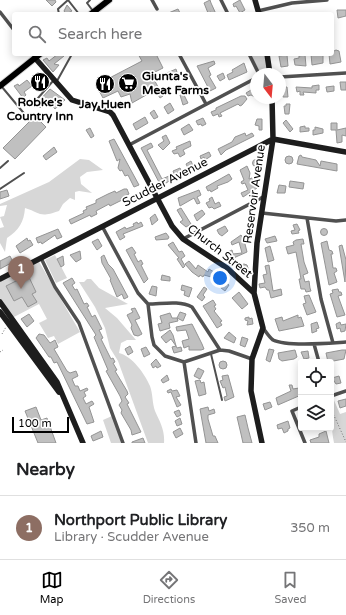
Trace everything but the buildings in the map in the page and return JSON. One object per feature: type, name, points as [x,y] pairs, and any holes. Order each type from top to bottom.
[{"type":"main road","points":[[93,12],[109,0]]},
{"type":"main road","points":[[0,86],[34,56]]},
{"type":"street","points":[[152,0],[157,9]]},
{"type":"street","points":[[221,0],[227,12]]},
{"type":"street","points":[[255,0],[259,12],[292,3],[327,0]]},
{"type":"street","points":[[0,12],[12,27]]},
{"type":"street","name":"Church Street","points":[[34,56],[54,82],[72,100],[112,114],[172,226],[183,239],[227,268],[254,293],[263,328]]},
{"type":"street","points":[[180,56],[206,104]]},
{"type":"street","points":[[250,56],[256,68]]},
{"type":"street","points":[[267,56],[269,68]]},
{"type":"street","points":[[286,77],[346,72]]},
{"type":"street","points":[[129,145],[250,81]]},
{"type":"street","name":"Reservoir Avenue","points":[[254,293],[257,243],[273,139],[272,104]]},
{"type":"street","points":[[273,139],[346,152]]},
{"type":"street","name":"Scudder Avenue","points":[[0,279],[273,139]]},
{"type":"street","points":[[183,239],[265,196]]},
{"type":"street","points":[[262,213],[336,221],[346,220]]},
{"type":"street","points":[[307,218],[321,299],[333,343]]},
{"type":"street","points":[[102,226],[138,293],[148,304],[154,345],[165,356],[184,362],[220,350],[229,351],[252,359]]},
{"type":"street","points":[[41,258],[55,287],[79,323],[124,443]]},
{"type":"street","points":[[0,302],[53,376],[68,406],[81,442]]},
{"type":"street","points":[[148,304],[185,303],[192,307],[220,350]]},
{"type":"street","points":[[0,312],[68,406]]},
{"type":"street","points":[[262,443],[250,391],[252,359],[263,328],[274,340],[314,344],[346,342]]},
{"type":"street","points":[[314,344],[318,359]]},
{"type":"street","points":[[184,362],[196,443]]},
{"type":"street","points":[[334,395],[346,391]]},
{"type":"street","points":[[298,408],[292,411],[298,426]]},
{"type":"street","points":[[300,431],[305,443]]},
{"type":"lane","points":[[59,12],[58,9],[68,0],[77,12]]},
{"type":"lane","points":[[90,0],[87,3],[92,12]]},
{"type":"lane","points":[[31,106],[54,82],[71,56]]},
{"type":"lane","points":[[0,86],[27,117]]},
{"type":"lane","points":[[0,168],[8,161]]},
{"type":"lane","points":[[0,189],[24,173]]},
{"type":"lane","points":[[211,354],[222,400]]},
{"type":"path","points":[[2,334],[6,327]]},
{"type":"path","points":[[334,416],[346,442]]},
{"type":"shaded area","points":[[251,56],[265,56],[267,68],[258,68]]},
{"type":"shaded area","points":[[80,159],[89,160],[103,170],[87,172],[80,177],[81,184],[92,193],[79,191],[75,192],[75,200],[70,198],[63,204],[59,211],[48,214],[40,214],[25,208],[20,225],[15,232],[7,238],[5,252],[0,243],[0,228],[4,227],[0,217],[4,216],[7,205],[0,206],[0,204],[49,182]]},
{"type":"shaded area","points":[[55,255],[67,278],[56,283],[45,260]]},
{"type":"shaded area","points":[[38,260],[80,332],[58,344],[54,336],[48,338],[39,323],[47,319],[39,304],[12,318],[0,299],[0,279]]},
{"type":"shaded area","points":[[87,279],[91,279],[99,288],[128,304],[105,308],[117,318],[136,340],[127,340],[121,343],[119,353],[129,358],[148,381],[154,408],[163,430],[164,443],[148,443],[118,361],[110,348],[105,328],[95,307],[79,282],[84,282]]},
{"type":"shaded area","points":[[334,400],[340,414],[346,412],[346,443],[334,443],[332,431],[334,431]]},
{"type":"shaded area","points":[[112,416],[122,443],[111,443],[103,420]]},
{"type":"place","name":"Robke's Country Inn","points":[[40,82]]},
{"type":"place","name":"Giunta's Meat Farms","points":[[128,83]]},
{"type":"place","name":"Jay Huen","points":[[105,84]]},
{"type":"place","name":"Northport Public Library","points":[[21,289]]}]
